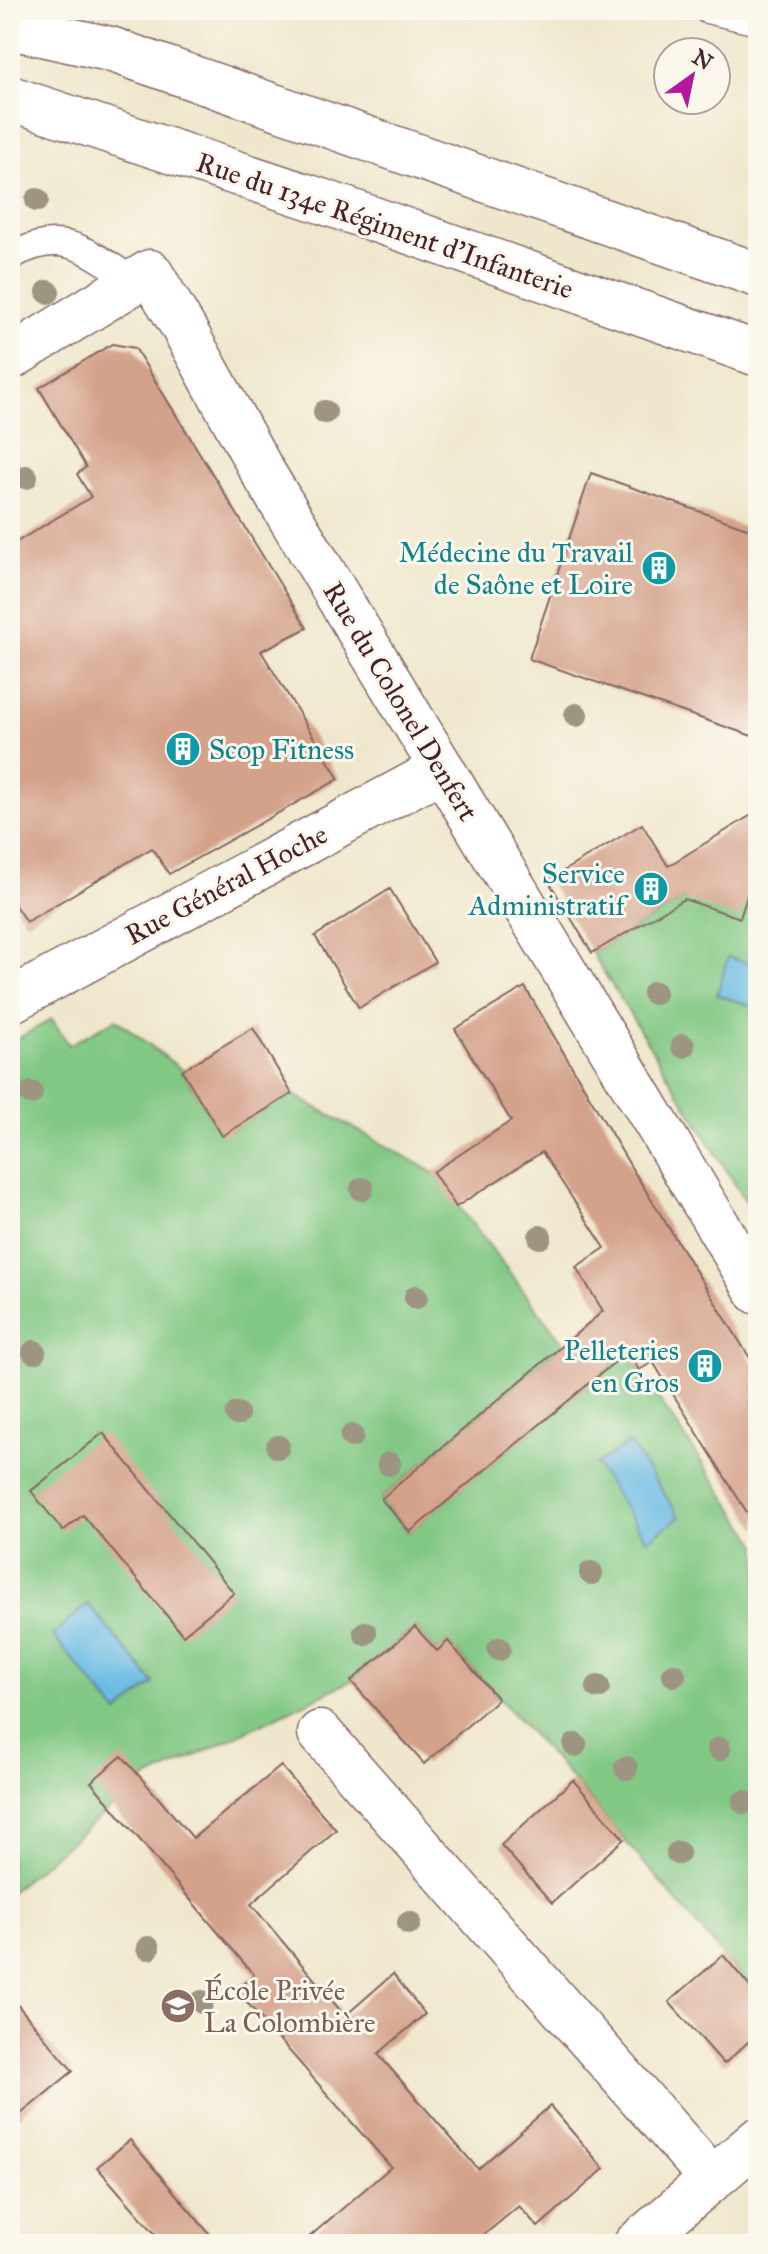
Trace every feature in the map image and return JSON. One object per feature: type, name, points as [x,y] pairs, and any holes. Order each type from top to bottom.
[{"type":"street","points":[[10,27],[110,49],[758,275]]},
{"type":"street","name":"Rue du 134e Régiment d'Infanterie","points":[[10,98],[336,206],[758,354]]},
{"type":"street","points":[[10,358],[142,276]]},
{"type":"street","name":"Rue du Colonel Denfert","points":[[142,276],[183,327],[261,469],[758,1292]]},
{"type":"street","name":"Rue Général Hoche","points":[[10,1001],[442,769]]},
{"type":"street","points":[[320,1733],[712,2179]]},
{"type":"street","points":[[636,2244],[758,2140]]},
{"type":"lane","points":[[707,10],[758,22]]},
{"type":"lane","points":[[10,257],[51,242],[80,246],[142,276]]},
{"type":"green space","points":[[758,862],[758,1221],[592,953],[684,899]]},
{"type":"green space","points":[[52,1019],[69,1045],[116,1019],[182,1070],[222,1135],[292,1094],[433,1172],[564,1344],[381,1499],[409,1532],[627,1352],[758,1545],[758,1996],[573,1780],[448,1642],[437,1651],[415,1627],[351,1681],[143,1781],[10,1892],[10,1043]]},
{"type":"water","points":[[728,957],[758,966],[758,1008],[717,995]]},
{"type":"water","points":[[629,1443],[680,1517],[647,1540],[596,1465]]},
{"type":"water","points":[[88,1604],[154,1683],[118,1713],[52,1635]]},
{"type":"building","points":[[112,344],[135,348],[307,628],[261,651],[339,779],[169,874],[152,848],[26,922],[10,898],[10,546],[91,497],[77,474],[86,467],[39,388]]},
{"type":"building","name":"Médecine du Travail de Saône et Loire","points":[[591,473],[758,532],[758,738],[529,659]]},
{"type":"building","name":"Service Administratif","points":[[758,811],[758,862],[740,918],[684,899],[592,953],[548,880],[642,824],[668,866]]},
{"type":"building","points":[[390,889],[435,962],[359,1008],[315,936]]},
{"type":"building","points":[[525,987],[631,1167],[758,1371],[758,1530],[653,1362],[639,1370],[627,1352],[410,1532],[381,1499],[603,1311],[576,1267],[605,1248],[542,1152],[456,1207],[433,1172],[511,1121],[455,1029]]},
{"type":"building","points":[[253,1028],[292,1094],[222,1136],[182,1070]]},
{"type":"building","points":[[103,1433],[234,1593],[183,1635],[83,1515],[63,1531],[31,1491]]},
{"type":"building","points":[[415,1627],[437,1651],[448,1641],[498,1699],[424,1764],[351,1681]]},
{"type":"building","points":[[122,1756],[193,1838],[281,1766],[336,1830],[251,1904],[345,2016],[393,1974],[425,2014],[378,2054],[478,2169],[550,2106],[604,2169],[538,2227],[519,2206],[473,2244],[301,2244],[391,2167],[236,1990],[254,1975],[91,1782]]},
{"type":"building","points":[[573,1780],[624,1839],[552,1903],[501,1845]]},
{"type":"building","points":[[723,1955],[758,1996],[758,2033],[724,2064],[669,2002]]},
{"type":"building","points":[[10,1996],[73,2071],[10,2123]]},
{"type":"building","points":[[130,2140],[218,2244],[164,2244],[97,2167]]},
{"type":"place","name":"Médecine du Travail de Saône et Loire","points":[[659,568]]},
{"type":"place","name":"Scop Fitness","points":[[183,749]]},
{"type":"place","name":"Service Administratif","points":[[651,889]]},
{"type":"place","name":"Pelleteries en Gros","points":[[705,1366]]},
{"type":"place","name":"École Privée La Colombière","points":[[178,2006]]}]
